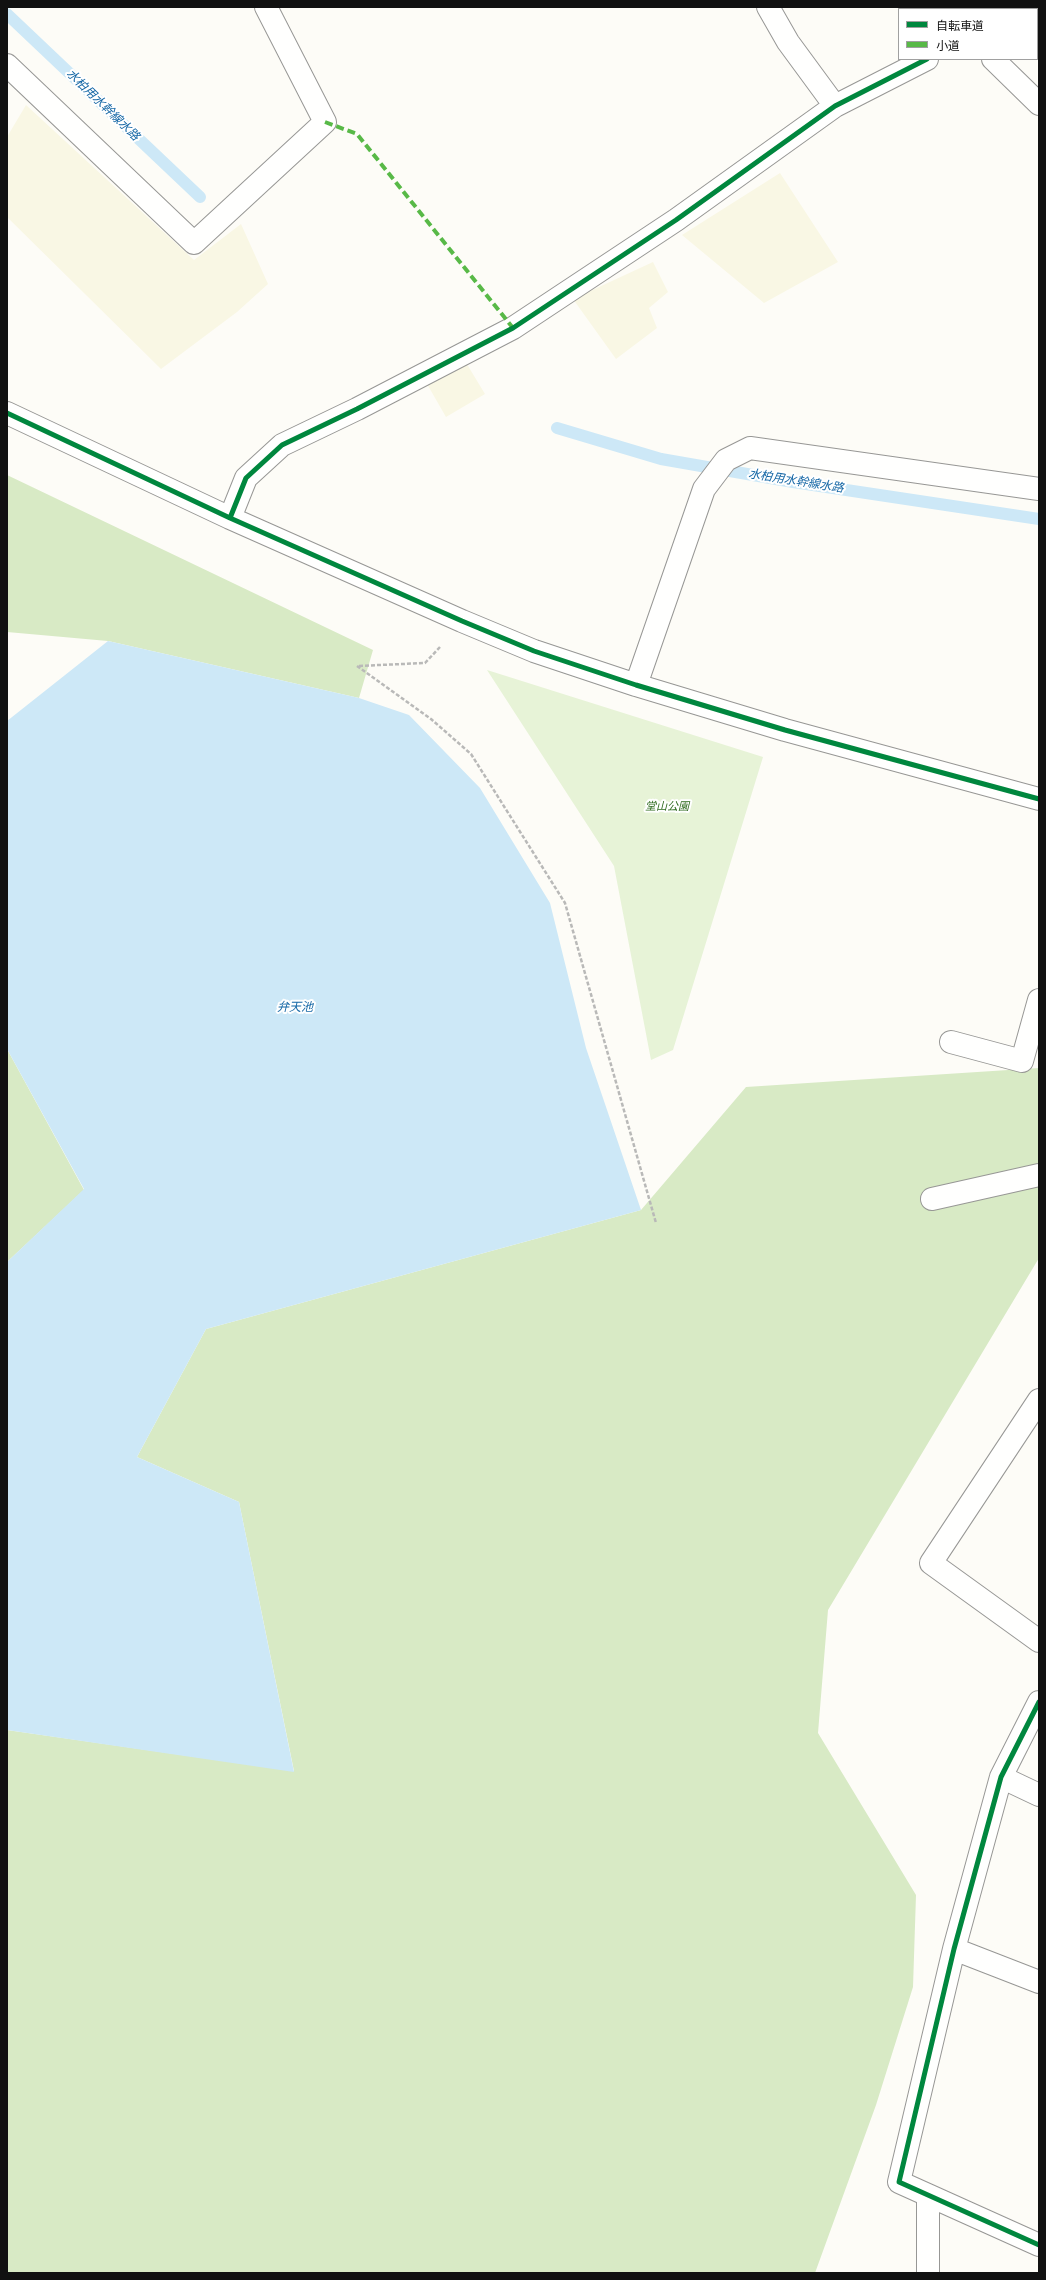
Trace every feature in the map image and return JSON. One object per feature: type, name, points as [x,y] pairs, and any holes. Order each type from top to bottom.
[{"type":"street","points":[[7,65],[194,243],[325,122],[266,7]]},
{"type":"street","points":[[768,7],[788,42],[835,106]]},
{"type":"street","points":[[230,518],[246,478],[282,445],[513,328],[676,220],[835,106],[925,60]]},
{"type":"street","points":[[994,60],[1039,104]]},
{"type":"street","points":[[7,413],[230,518],[462,621],[534,651],[636,685],[785,730],[1039,799]]},
{"type":"street","points":[[636,685],[704,489],[726,460],[750,448],[1039,489]]},
{"type":"street","points":[[951,1042],[1022,1061],[1039,1000]]},
{"type":"street","points":[[932,1199],[1039,1175]]},
{"type":"street","points":[[1039,1400],[931,1563],[1039,1641]]},
{"type":"street","points":[[1039,1702],[1001,1776],[954,1949],[899,2182],[1039,2246]]},
{"type":"street","points":[[1001,1776],[1039,1795]]},
{"type":"street","points":[[954,1949],[1039,1982]]},
{"type":"street","points":[[928,2196],[928,2273]]},
{"type":"path","points":[[462,621],[425,663],[357,666],[430,719],[471,754],[565,903],[656,1223]]},
{"type":"shaded area","points":[[26,105],[194,260],[241,224],[268,284],[237,312],[161,369],[7,217],[7,137]]},
{"type":"shaded area","points":[[780,173],[838,262],[764,303],[682,235]]},
{"type":"shaded area","points":[[653,262],[668,292],[649,308],[657,328],[616,359],[573,299]]},
{"type":"shaded area","points":[[465,361],[485,394],[446,417],[427,384]]},
{"type":"green space","points":[[7,475],[373,650],[359,698],[108,641],[7,632]]},
{"type":"green space","name":"堂山公園","points":[[487,670],[763,757],[673,1050],[651,1060],[614,866]]},
{"type":"green space","points":[[7,1049],[84,1190],[7,1262]]},
{"type":"green space","points":[[1039,1068],[1039,1258],[828,1610],[818,1733],[916,1895],[913,1987],[876,2105],[815,2273],[7,2273],[7,1730],[294,1771],[239,1502],[137,1457],[206,1329],[641,1210],[746,1087]]},
{"type":"water","name":"弁天池","points":[[108,641],[359,698],[409,715],[480,788],[550,903],[586,1048],[641,1210],[206,1329],[137,1457],[239,1502],[294,1772],[7,1730],[7,1262],[84,1189],[7,1049],[7,721]]},
{"type":"waterway","name":"水柏用水幹線水路","points":[[7,14],[200,197]]},
{"type":"waterway","name":"水柏用水幹線水路","points":[[557,428],[661,459],[793,482],[1039,519]]},
{"type":"marked path","points":[[325,122],[357,134],[513,328]]},
{"type":"cycle path","points":[[230,518],[246,478],[282,445],[357,409],[513,328],[676,220],[835,106],[925,60]]},
{"type":"cycle path","points":[[7,413],[230,518],[462,621],[534,651],[636,685],[785,730],[1039,799]]},
{"type":"cycle path","points":[[1039,1702],[1001,1777],[954,1949],[899,2182],[1039,2245]]}]
